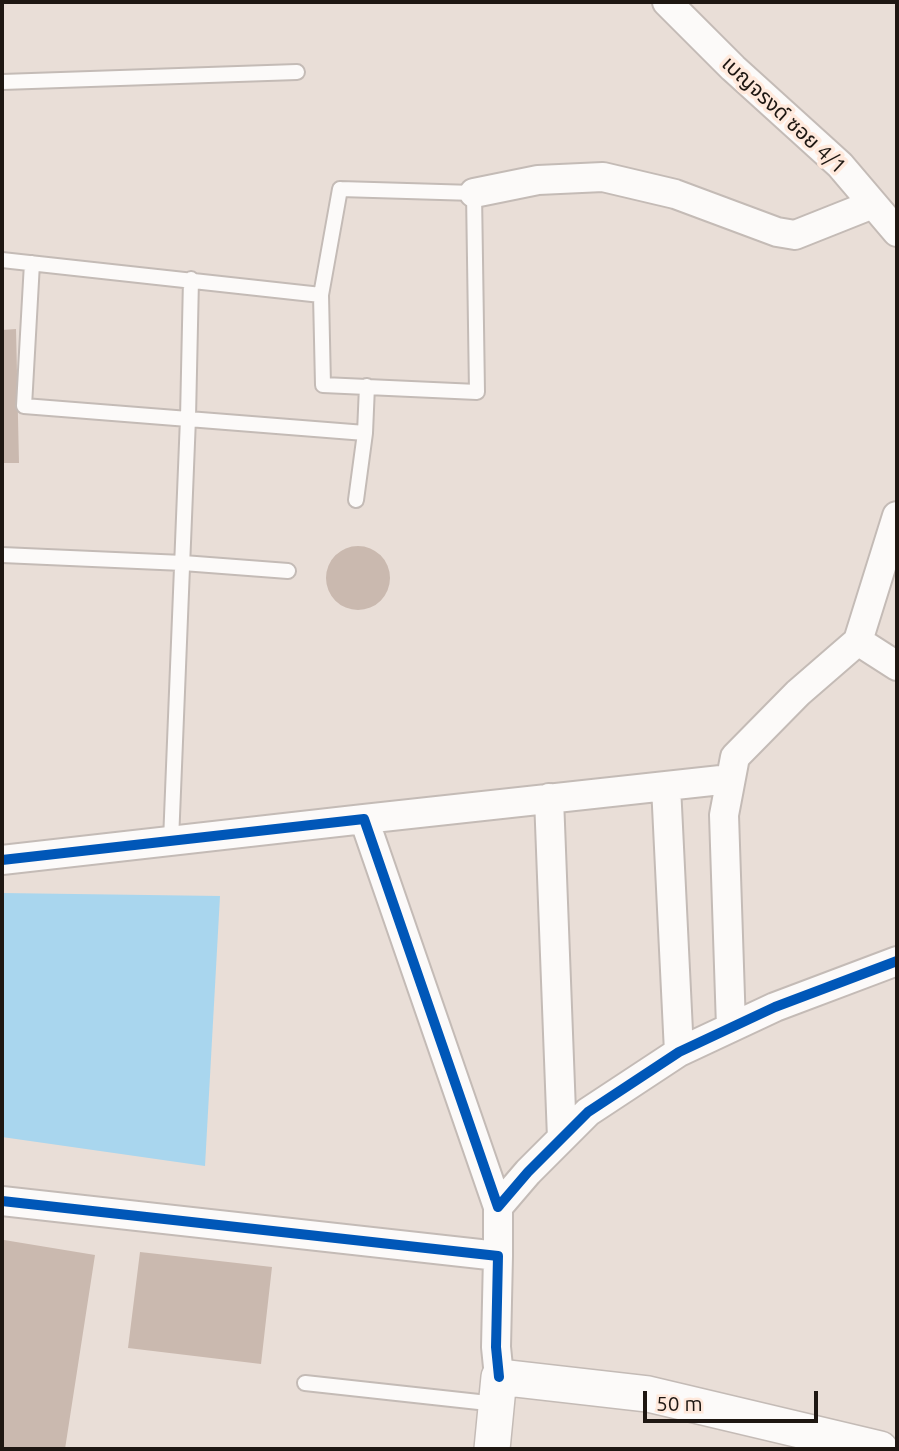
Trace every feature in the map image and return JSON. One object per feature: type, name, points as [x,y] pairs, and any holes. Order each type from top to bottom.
[{"type":"street","name":"เบญจรงด์ ซอย 4/1","points":[[667,2],[733,68],[840,165],[897,232]]},
{"type":"street","points":[[474,193],[538,180],[603,177],[675,194],[777,232],[795,235],[873,204]]},
{"type":"street","points":[[732,1027],[724,815],[735,757],[799,693],[859,641],[897,516]]},
{"type":"street","points":[[859,641],[897,666]]},
{"type":"street","points":[[2,860],[730,779]]},
{"type":"street","points":[[666,786],[679,1052]]},
{"type":"street","points":[[549,798],[562,1138]]},
{"type":"street","points":[[364,819],[498,1207],[498,1390],[492,1449]]},
{"type":"street","points":[[498,1207],[588,1112],[679,1052],[775,1007],[897,961]]},
{"type":"street","points":[[2,1201],[498,1256]]},
{"type":"street","points":[[498,1390],[648,1394],[880,1449]]},
{"type":"lane","points":[[2,82],[297,72]]},
{"type":"lane","points":[[340,189],[474,193],[477,392],[323,385],[321,295],[340,189]]},
{"type":"lane","points":[[2,260],[321,295]]},
{"type":"lane","points":[[32,263],[24,406],[365,433]]},
{"type":"lane","points":[[171,841],[183,563],[191,279]]},
{"type":"lane","points":[[356,500],[365,433],[367,386]]},
{"type":"lane","points":[[2,555],[183,563],[288,571]]},
{"type":"lane","points":[[304,1382],[498,1390]]},
{"type":"water","points":[[2,893],[220,896],[205,1166],[2,1137]]},
{"type":"building","points":[[16,329],[19,463],[2,463],[2,330]]},
{"type":"building","points":[[352,546],[364,546],[381,555],[388,566],[388,590],[381,601],[364,610],[352,610],[340,605],[331,596],[326,584],[326,572],[331,560],[340,551]]},
{"type":"building","points":[[4,1240],[95,1255],[65,1449],[2,1449]]},
{"type":"building","points":[[140,1252],[272,1267],[261,1364],[128,1348]]},
{"type":"cycle path","points":[[2,860],[364,819],[498,1207],[528,1172],[588,1112],[679,1052],[775,1007],[897,961]]},
{"type":"cycle path","points":[[2,1201],[498,1256],[496,1347],[499,1377]]}]
